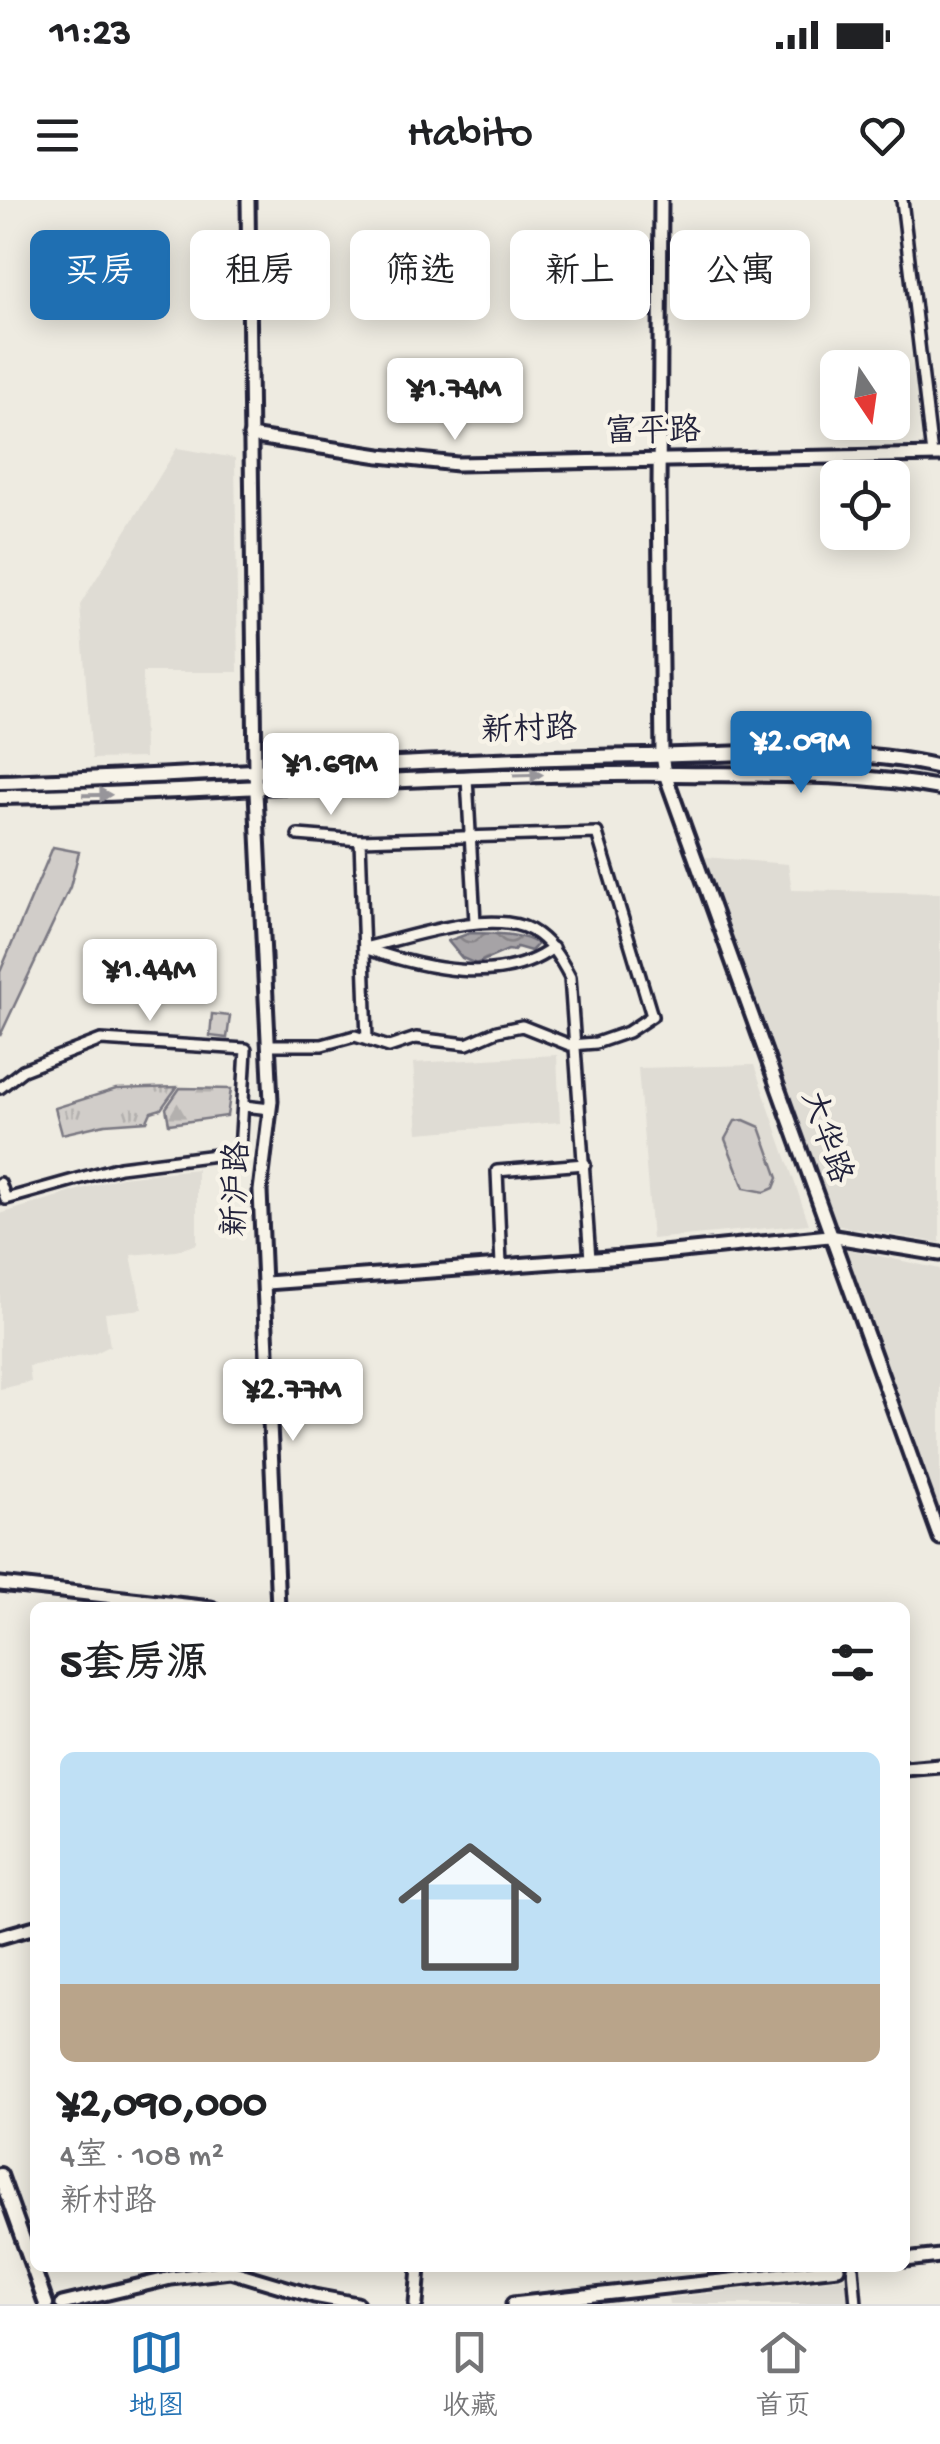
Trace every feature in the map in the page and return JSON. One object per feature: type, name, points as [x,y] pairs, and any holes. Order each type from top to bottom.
[{"type":"main road","name":"新村路","points":[[0,797],[114,795],[255,779],[662,755],[908,759],[940,767]]},
{"type":"main road","name":"新村路","points":[[0,782],[467,778],[588,773],[856,776],[940,788]]},
{"type":"main road","points":[[0,2175],[30,2259]]},
{"type":"main road","points":[[35,2272],[46,2304]]},
{"type":"street","name":"新沪路","points":[[248,200],[255,779],[270,1109],[260,1191],[278,1602]]},
{"type":"street","name":"大华路","points":[[660,200],[662,755],[829,1236],[940,1538]]},
{"type":"street","points":[[902,200],[936,455]]},
{"type":"street","name":"富平路","points":[[250,436],[458,464],[936,455]]},
{"type":"street","points":[[467,778],[474,922]]},
{"type":"street","points":[[269,1046],[322,1045],[355,1036],[389,1047],[432,1037],[467,1044],[497,1031],[522,1026],[542,1031],[556,1042],[596,1043],[628,1032],[652,1016],[596,833],[360,840],[298,835]]},
{"type":"street","points":[[360,840],[368,1040]]},
{"type":"street","points":[[364,948],[474,922],[529,928],[553,948],[570,976],[578,1044],[590,1259]]},
{"type":"street","points":[[364,948],[412,964],[481,971],[514,964],[553,948]]},
{"type":"street","points":[[0,1088],[22,1070],[100,1040],[246,1049],[240,1152],[120,1167],[6,1199],[0,1183]]},
{"type":"street","points":[[244,1106],[270,1109]]},
{"type":"street","points":[[501,1265],[496,1171],[585,1164]]},
{"type":"street","points":[[266,1283],[590,1259],[829,1236],[940,1254]]},
{"type":"street","points":[[0,1584],[158,1602]]},
{"type":"street","points":[[910,1769],[940,1766]]},
{"type":"street","points":[[0,1937],[30,1928]]},
{"type":"street","points":[[910,2259],[940,2256]]},
{"type":"street","points":[[62,2304],[171,2278],[222,2272]]},
{"type":"street","points":[[233,2272],[314,2296],[357,2304]]},
{"type":"street","points":[[416,2304],[419,2272]]},
{"type":"street","points":[[514,2304],[802,2272]]},
{"type":"street","points":[[854,2272],[856,2304]]},
{"type":"shaded area","points":[[177,448],[235,458],[238,672],[143,672],[144,758],[92,759],[80,605]]},
{"type":"shaded area","points":[[705,857],[788,864],[792,890],[940,893],[940,1243],[834,1225]]},
{"type":"shaded area","points":[[557,1055],[560,1122],[418,1133],[413,1063]]},
{"type":"shaded area","points":[[754,1065],[809,1224],[652,1239],[638,1068]]},
{"type":"shaded area","points":[[197,1169],[197,1244],[176,1251],[131,1255],[142,1309],[105,1313],[110,1346],[94,1354],[29,1366],[31,1382],[0,1389],[0,1214],[121,1177]]},
{"type":"shaded area","points":[[842,1248],[940,1269],[940,1513],[927,1478]]},
{"type":"shaded area","points":[[848,2278],[850,2304],[669,2304],[668,2298]]},
{"type":"green space","points":[[53,847],[79,852],[70,887],[0,1036],[0,972]]},
{"type":"green space","points":[[212,1014],[230,1016],[227,1038],[210,1036]]},
{"type":"green space","points":[[177,1087],[147,1121],[105,1124],[62,1134],[55,1108],[116,1089]]},
{"type":"green space","points":[[180,1088],[231,1089],[227,1116],[169,1124],[166,1108]]},
{"type":"green space","points":[[744,1120],[760,1127],[778,1178],[774,1188],[765,1192],[744,1188],[725,1139],[735,1121]]},
{"type":"water","points":[[470,933],[515,936],[538,944],[531,951],[517,947],[476,964],[462,958],[448,941]]}]
